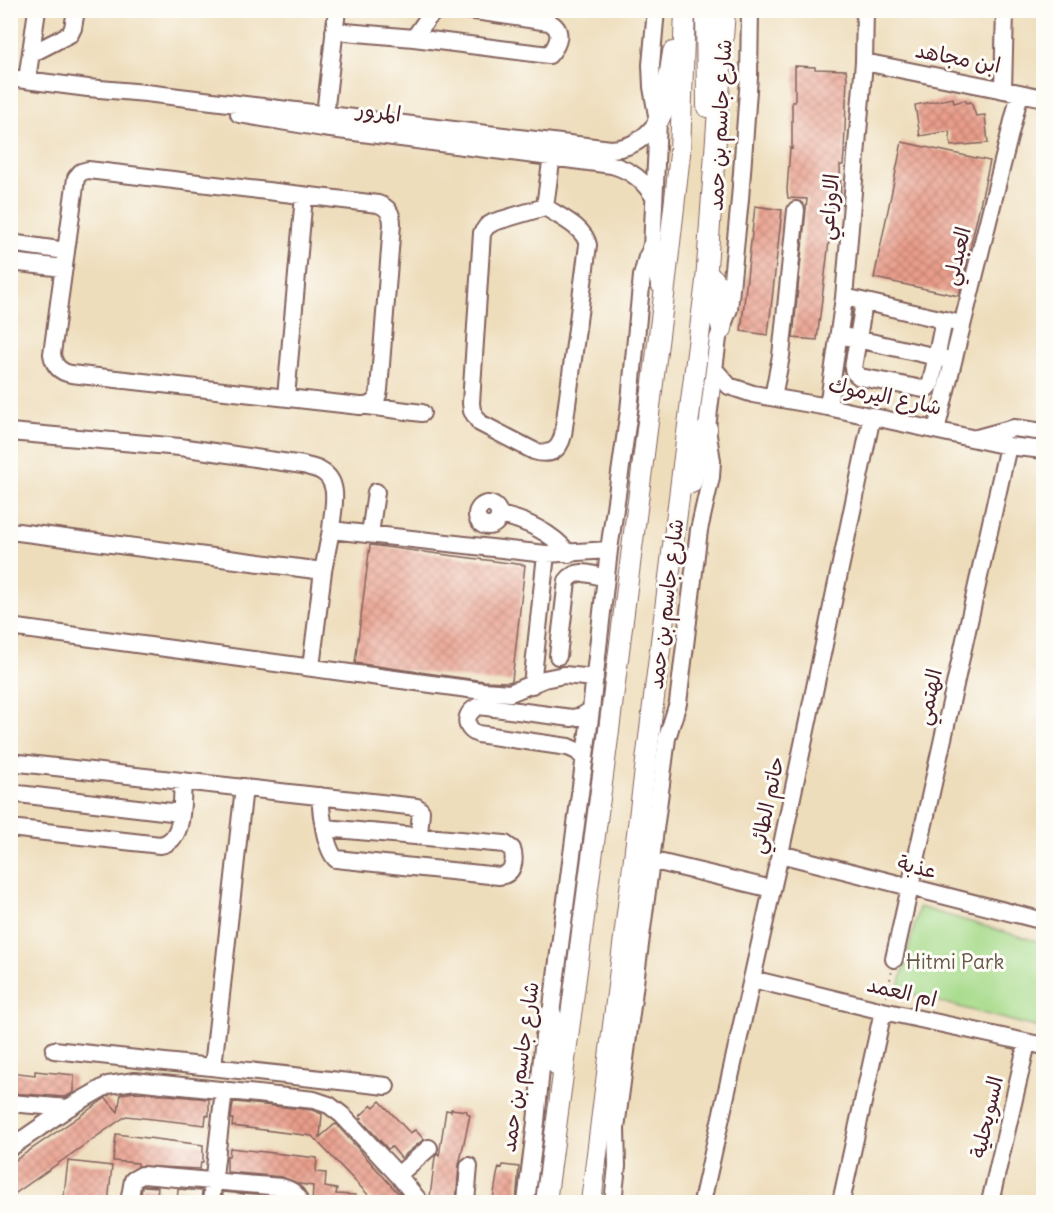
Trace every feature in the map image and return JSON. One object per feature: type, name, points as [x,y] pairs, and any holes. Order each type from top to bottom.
[{"type":"main road","points":[[658,121],[665,106],[670,80],[678,10]]},
{"type":"main road","name":"شارع جاسم بن حمد","points":[[546,1203],[664,296],[680,154],[685,10]]},
{"type":"main road","points":[[706,10],[708,138],[713,190]]},
{"type":"main road","name":"شارع جاسم بن حمد","points":[[591,1203],[707,272],[725,10]]},
{"type":"main road","points":[[652,249],[664,296]]},
{"type":"main road","points":[[707,272],[717,288],[717,307],[722,329]]},
{"type":"main road","points":[[678,509],[687,497],[707,429]]},
{"type":"main road","points":[[551,1014],[558,1112]]},
{"type":"main road","points":[[596,1161],[602,1203]]},
{"type":"street","points":[[16,79],[32,10]]},
{"type":"street","points":[[16,79],[31,54],[37,10]]},
{"type":"street","points":[[31,54],[70,34],[76,10]]},
{"type":"street","points":[[324,121],[337,10]]},
{"type":"street","points":[[414,38],[436,10]]},
{"type":"street","points":[[334,31],[414,38],[549,55],[555,48],[559,31],[549,22],[468,10]]},
{"type":"street","name":"شارع جاسم بن حمد","points":[[526,1203],[544,1036],[551,1014],[585,759],[609,550],[629,411],[642,276],[647,257],[652,249],[658,121],[652,87],[656,10]]},
{"type":"street","name":"شارع جاسم بن حمد","points":[[613,1203],[617,1166],[616,1128],[667,738],[678,703],[699,530],[711,477],[712,452],[707,429],[708,410],[718,339],[729,309],[749,77],[750,10]]},
{"type":"street","name":"الاوزاعي","points":[[828,406],[844,298],[864,62],[865,10]]},
{"type":"street","points":[[1003,90],[1005,10]]},
{"type":"street","name":"ابن مجاهد","points":[[864,62],[1044,98]]},
{"type":"street","name":"المرور","points":[[16,79],[88,88],[120,96],[552,150],[624,169],[643,182],[654,197]]},
{"type":"street","name":"العبدلي","points":[[936,430],[1020,93]]},
{"type":"street","name":"المرور","points":[[552,150],[622,148],[644,138],[658,121]]},
{"type":"street","points":[[545,207],[552,150]]},
{"type":"street","points":[[368,405],[375,401],[379,394],[392,224],[391,215],[386,208],[378,204],[84,171],[76,178],[52,354],[54,363],[61,371],[71,374],[360,406],[368,405],[422,413]]},
{"type":"street","points":[[286,397],[304,196]]},
{"type":"street","points":[[545,207],[581,232],[586,237],[588,246],[563,435],[560,445],[553,452],[544,454],[480,423],[475,417],[471,403],[482,233],[494,222],[545,207]]},
{"type":"street","points":[[773,397],[781,356],[796,210]]},
{"type":"street","points":[[10,243],[66,251]]},
{"type":"street","points":[[10,262],[64,268]]},
{"type":"street","points":[[844,298],[963,324]]},
{"type":"street","points":[[864,302],[852,368],[860,377],[927,388],[931,382],[944,320]]},
{"type":"street","points":[[839,335],[954,361]]},
{"type":"street","points":[[715,370],[729,386],[753,394]]},
{"type":"street","points":[[708,410],[724,396],[753,394]]},
{"type":"street","name":"شارع اليرموك","points":[[753,394],[828,406],[1008,446],[1044,450]]},
{"type":"street","name":"حاتم الطائي","points":[[702,1203],[780,854],[872,416]]},
{"type":"street","points":[[975,439],[1003,429],[1014,428],[1044,432]]},
{"type":"street","points":[[10,432],[180,447],[303,465],[320,470],[331,478],[334,489],[331,530],[323,571],[311,667]]},
{"type":"street","name":"شارع اليرموك","points":[[1008,446],[1044,458]]},
{"type":"street","name":"الهتمي","points":[[894,959],[1008,446]]},
{"type":"street","points":[[370,534],[376,492]]},
{"type":"street","points":[[484,547],[486,526],[477,518],[477,511],[481,505],[488,503],[495,506],[499,515],[517,519],[559,541],[570,554]]},
{"type":"street","points":[[331,530],[546,554],[609,550]]},
{"type":"street","points":[[10,531],[323,571]]},
{"type":"street","points":[[532,685],[546,554]]},
{"type":"street","points":[[558,656],[567,581],[577,572],[606,578]]},
{"type":"street","points":[[564,675],[575,607]]},
{"type":"street","points":[[10,627],[483,691],[510,693],[544,679],[564,675],[595,678]]},
{"type":"street","points":[[585,759],[577,751],[568,747],[478,734],[471,731],[467,725],[467,716],[471,710],[479,706],[572,718],[582,716],[591,710]]},
{"type":"street","points":[[10,762],[417,807],[421,811],[419,835]]},
{"type":"street","points":[[10,828],[166,844],[176,835],[183,781]]},
{"type":"street","points":[[213,1067],[244,788]]},
{"type":"street","points":[[10,794],[180,813]]},
{"type":"street","points":[[320,796],[325,828],[332,855],[339,860],[499,876],[509,874],[512,870],[514,854],[512,849],[505,844],[325,828]]},
{"type":"street","name":"عذبة","points":[[780,854],[1044,921]]},
{"type":"street","points":[[651,860],[772,889]]},
{"type":"street","name":"ام العمد","points":[[752,979],[882,1011],[1035,1044]]},
{"type":"street","points":[[841,1203],[882,1011]]},
{"type":"street","name":"السويحلية","points":[[990,1203],[1035,1044]]},
{"type":"street","points":[[54,1050],[386,1086]]},
{"type":"street","points":[[10,1148],[68,1108],[108,1085],[135,1081],[314,1100],[329,1105],[342,1115],[398,1175],[420,1203]]},
{"type":"street","points":[[211,1203],[224,1090]]},
{"type":"street","points":[[10,1103],[68,1108]]},
{"type":"street","points":[[398,1175],[429,1148]]},
{"type":"street","points":[[466,1203],[469,1166]]},
{"type":"street","points":[[129,1203],[133,1180],[142,1175],[213,1183],[281,1187],[289,1190],[299,1203]]},
{"type":"path","points":[[882,1011],[894,959]]},
{"type":"green space","name":"Hitmi Park","points":[[919,907],[1043,943],[1043,1029],[898,991]]},
{"type":"building","points":[[795,66],[846,70],[847,78],[844,153],[843,165],[840,165],[841,200],[834,200],[817,340],[793,338],[807,199],[788,198],[787,190],[790,148],[792,149]]},
{"type":"building","points":[[953,98],[954,103],[965,100],[967,103],[971,102],[976,116],[985,115],[988,143],[951,146],[949,131],[920,136],[915,105]]},
{"type":"building","points":[[902,142],[990,161],[959,296],[874,278]]},
{"type":"building","points":[[755,206],[782,210],[768,335],[741,331]]},
{"type":"building","points":[[370,545],[525,565],[512,681],[484,681],[355,663]]},
{"type":"building","points":[[35,1071],[74,1075],[74,1092],[66,1097],[10,1093],[10,1072],[35,1075]]},
{"type":"building","points":[[135,1092],[209,1099],[209,1116],[206,1115],[205,1125],[126,1116],[10,1197],[10,1164],[106,1098],[118,1112],[121,1094]]},
{"type":"building","points":[[380,1101],[410,1133],[415,1130],[424,1139],[401,1158],[392,1147],[388,1149],[360,1119],[362,1118],[360,1116],[372,1105],[374,1107]]},
{"type":"building","points":[[233,1103],[312,1110],[322,1114],[320,1137],[336,1124],[407,1203],[376,1203],[312,1136],[232,1126]]},
{"type":"building","points":[[451,1109],[467,1111],[470,1115],[459,1165],[456,1201],[453,1202],[430,1197],[435,1157],[437,1154],[439,1156],[446,1110],[451,1111]]},
{"type":"building","points":[[116,1134],[203,1145],[203,1162],[201,1162],[200,1169],[138,1166],[138,1163],[113,1161]]},
{"type":"building","points":[[230,1148],[317,1158],[316,1172],[326,1173],[325,1187],[337,1189],[336,1194],[356,1195],[355,1203],[312,1203],[313,1186],[282,1177],[227,1172],[227,1156],[229,1156]]},
{"type":"building","points":[[68,1161],[112,1166],[108,1203],[63,1203]]},
{"type":"building","points":[[503,1165],[519,1167],[516,1203],[495,1203],[493,1200],[499,1167],[502,1168]]},
{"type":"building","points":[[144,1186],[158,1187],[156,1203],[140,1203]]},
{"type":"building","points":[[178,1189],[202,1191],[201,1203],[177,1203]]},
{"type":"building","points":[[223,1192],[244,1194],[243,1203],[222,1203]]}]
